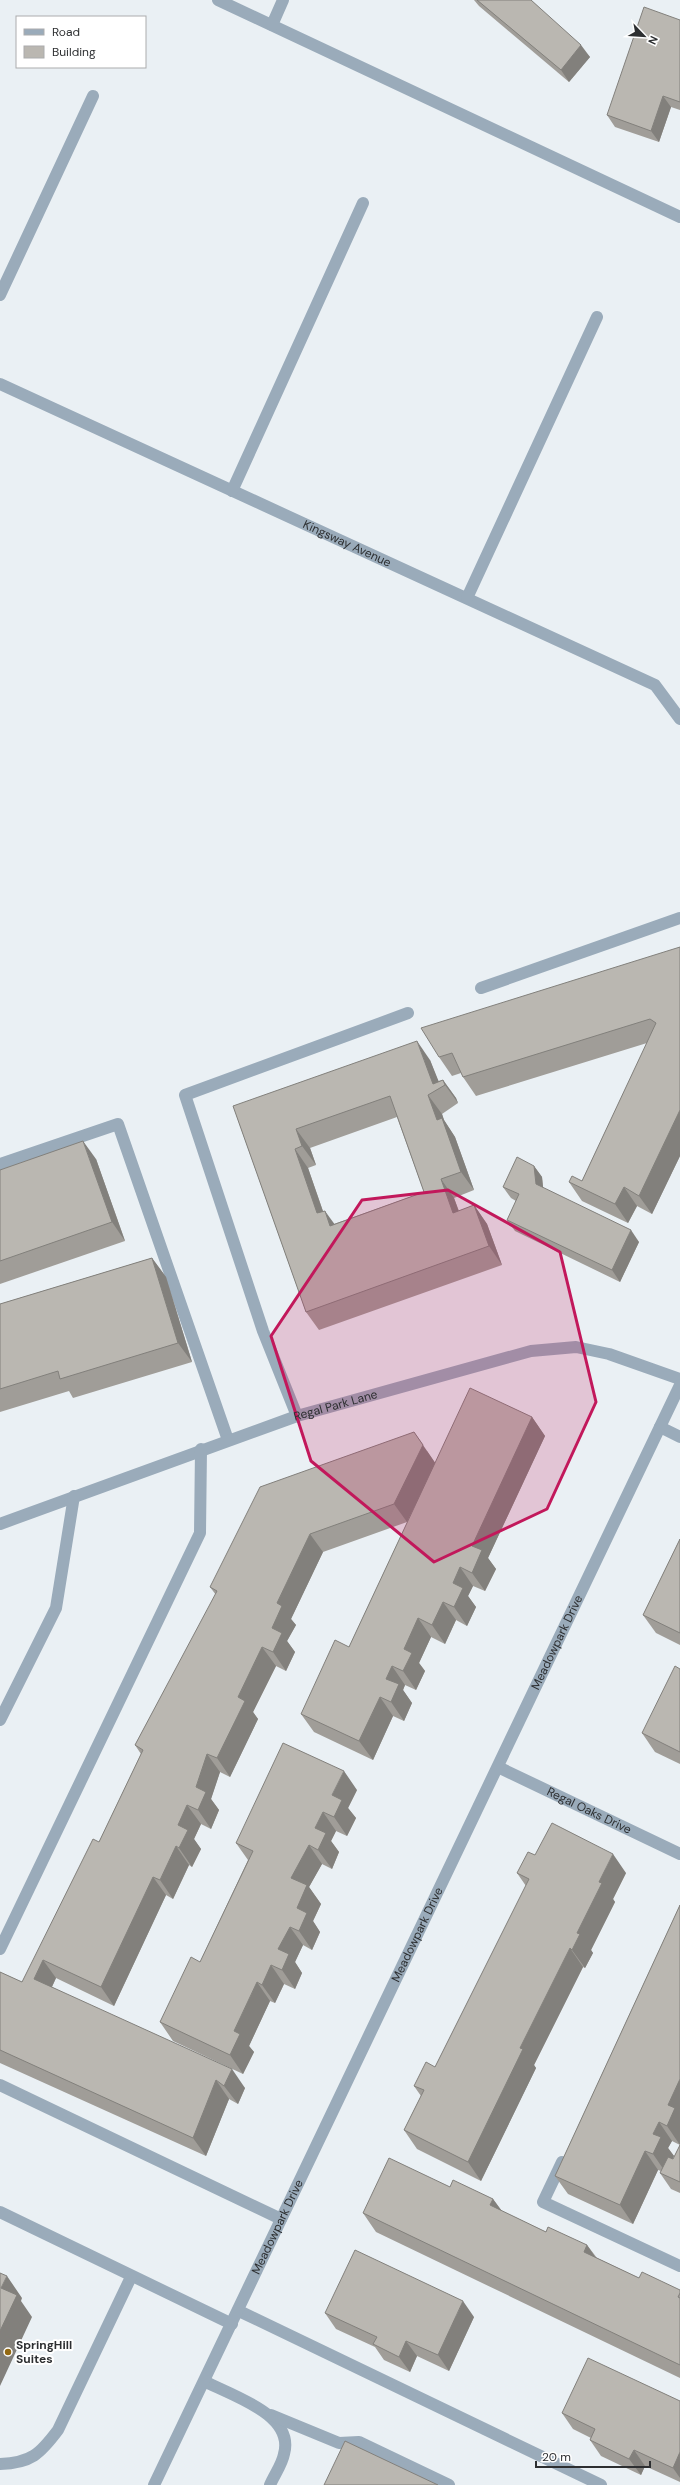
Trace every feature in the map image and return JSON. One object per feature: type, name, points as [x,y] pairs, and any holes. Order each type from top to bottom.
[{"type":"street","points":[[218,0],[680,217]]},
{"type":"street","points":[[272,25],[283,0]]},
{"type":"street","points":[[0,295],[93,96]]},
{"type":"street","points":[[232,491],[363,203]]},
{"type":"street","points":[[467,598],[597,317]]},
{"type":"street","name":"Kingsway Avenue","points":[[0,384],[655,685],[680,719]]},
{"type":"street","points":[[481,988],[680,918]]},
{"type":"street","points":[[297,1416],[263,1331],[184,1095],[408,1013]]},
{"type":"street","points":[[0,1164],[118,1124],[228,1440]]},
{"type":"street","name":"Regal Park Lane","points":[[0,1524],[201,1449],[297,1416],[531,1351],[576,1347],[608,1354],[680,1379]]},
{"type":"street","name":"Meadowpark Drive","points":[[154,2485],[206,2382],[281,2219],[680,1385]]},
{"type":"street","points":[[660,1427],[680,1437]]},
{"type":"street","points":[[0,1948],[200,1533],[201,1449]]},
{"type":"street","points":[[0,1720],[56,1608],[74,1496]]},
{"type":"street","name":"Regal Oaks Drive","points":[[498,1767],[680,1854]]},
{"type":"street","points":[[0,2085],[281,2219]]},
{"type":"street","points":[[566,2152],[543,2202],[680,2266]]},
{"type":"street","points":[[0,2212],[232,2324]]},
{"type":"street","points":[[0,2464],[20,2464],[44,2449],[58,2430],[131,2276]]},
{"type":"street","points":[[239,2311],[601,2485]]},
{"type":"street","points":[[206,2382],[271,2415],[339,2443],[359,2442],[449,2485]]},
{"type":"street","points":[[270,2485],[284,2454],[284,2432],[271,2415]]},
{"type":"highlighted area","points":[[448,1190],[560,1252],[596,1402],[547,1509],[434,1562],[311,1461],[271,1336],[362,1200]]},
{"type":"building","points":[[477,0],[531,0],[581,45],[561,70]]},
{"type":"building","points":[[644,7],[680,20],[680,102],[663,96],[651,131],[607,115]]},
{"type":"building","points":[[680,947],[680,1110],[639,1196],[624,1187],[615,1204],[569,1182],[572,1176],[582,1181],[656,1023],[650,1019],[463,1077],[452,1053],[439,1057],[421,1028]]},
{"type":"building","points":[[417,1041],[433,1084],[443,1080],[445,1085],[428,1095],[437,1120],[442,1118],[461,1172],[441,1179],[453,1213],[474,1205],[489,1246],[306,1312],[233,1106]],"holes":[[[390,1096],[424,1192],[330,1226],[325,1211],[317,1213],[295,1149],[302,1146],[296,1129]]]},
{"type":"building","points":[[83,1141],[112,1222],[0,1261],[0,1170]]},
{"type":"building","points":[[517,1157],[534,1166],[536,1184],[631,1230],[612,1270],[507,1220],[519,1194],[503,1187]]},
{"type":"building","points":[[152,1258],[178,1343],[60,1379],[58,1371],[0,1389],[0,1304]]},
{"type":"building","points":[[470,1388],[532,1417],[472,1546],[482,1550],[472,1573],[460,1567],[453,1583],[463,1588],[454,1607],[443,1602],[432,1625],[418,1618],[404,1649],[412,1653],[403,1671],[392,1666],[386,1679],[399,1684],[391,1702],[380,1697],[359,1741],[301,1714],[335,1640],[349,1647]]},
{"type":"building","points":[[414,1432],[423,1445],[394,1504],[310,1534],[277,1603],[282,1606],[272,1628],[282,1633],[273,1652],[262,1647],[238,1697],[245,1701],[217,1758],[207,1754],[196,1787],[206,1792],[198,1810],[187,1805],[178,1825],[188,1830],[179,1848],[176,1846],[160,1880],[153,1877],[101,1987],[43,1960],[34,1979],[232,2069],[224,2086],[216,2080],[193,2138],[0,2050],[0,1972],[22,1982],[93,1839],[99,1842],[143,1750],[135,1745],[217,1591],[210,1587],[260,1487]]},
{"type":"building","points":[[680,1539],[680,1633],[643,1615]]},
{"type":"building","points":[[675,1666],[680,1669],[680,1752],[642,1733]]},
{"type":"building","points":[[283,1743],[344,1771],[332,1795],[342,1800],[334,1817],[323,1812],[315,1828],[326,1833],[318,1850],[309,1845],[291,1878],[307,1885],[297,1908],[307,1913],[299,1931],[290,1927],[278,1949],[289,1954],[282,1970],[271,1965],[262,1985],[257,1982],[234,2031],[240,2034],[230,2055],[160,2022],[191,1957],[200,1962],[253,1851],[236,1843]]},
{"type":"building","points":[[552,1823],[613,1854],[599,1882],[602,1883],[577,1933],[580,1934],[572,1950],[570,1948],[520,2048],[523,2049],[468,2162],[404,2130],[424,2090],[414,2086],[426,2062],[435,2067],[529,1879],[517,1873],[528,1852],[535,1855]]},
{"type":"building","points":[[680,1905],[680,2079],[668,2105],[675,2108],[667,2126],[659,2122],[653,2134],[661,2137],[653,2154],[645,2151],[620,2205],[555,2176]]},
{"type":"building","points":[[680,2145],[680,2182],[660,2173],[668,2157],[673,2159]]},
{"type":"building","points":[[389,2158],[450,2187],[453,2180],[493,2199],[490,2205],[546,2232],[548,2227],[587,2245],[584,2252],[639,2278],[642,2272],[680,2290],[678,2297],[680,2298],[680,2365],[363,2213]]},
{"type":"building","points":[[355,2250],[463,2301],[438,2355],[406,2341],[399,2357],[373,2344],[377,2337],[325,2313]]},
{"type":"building","points":[[0,2273],[7,2276],[1,2288],[17,2295],[0,2331]]},
{"type":"building","points":[[588,2358],[680,2401],[680,2452],[673,2468],[634,2450],[629,2459],[590,2440],[595,2429],[562,2413]]},
{"type":"building","points":[[345,2441],[438,2485],[324,2485]]},
{"type":"place","name":"SpringHill Suites","points":[[8,2352]]}]
